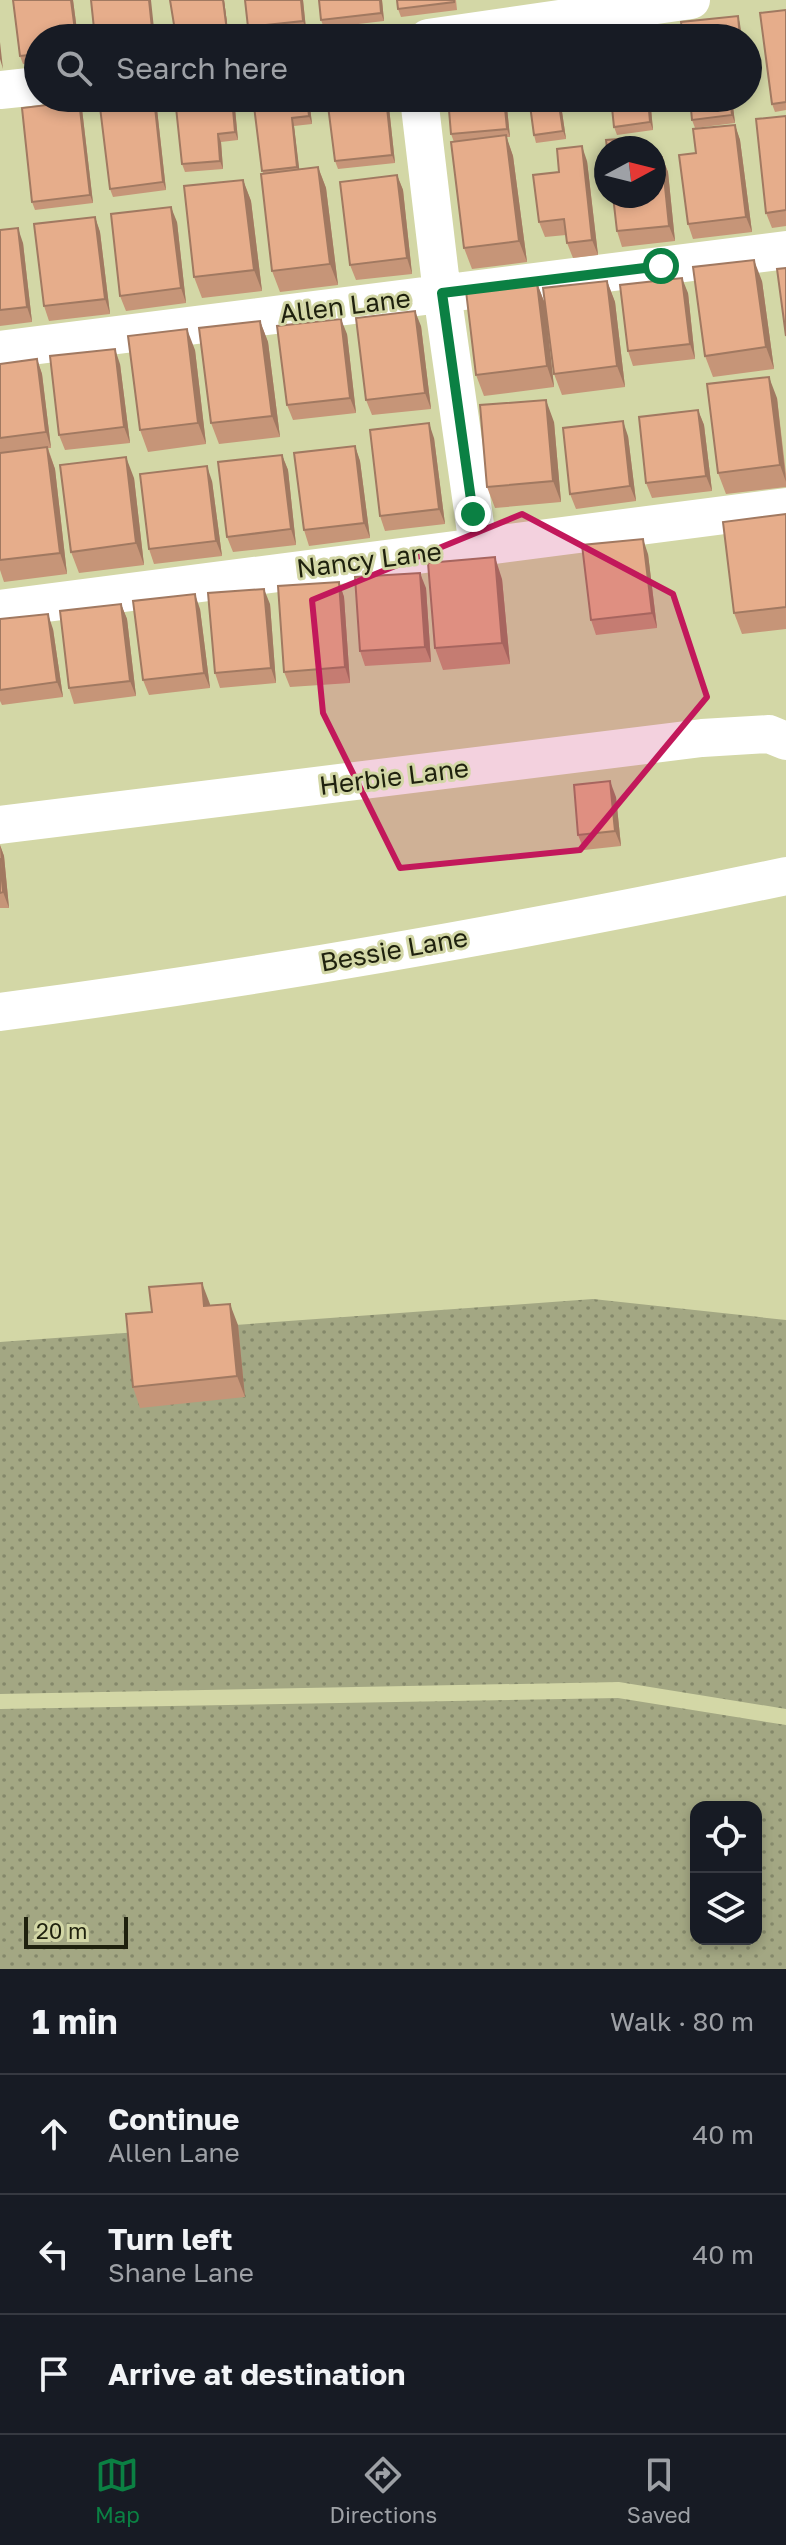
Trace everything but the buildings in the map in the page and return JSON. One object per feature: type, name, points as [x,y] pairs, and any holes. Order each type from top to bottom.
[{"type":"street","points":[[525,24],[691,0]]},
{"type":"street","points":[[0,90],[24,87]]},
{"type":"street","points":[[421,112],[442,293],[478,546]]},
{"type":"street","name":"Allen Lane","points":[[0,350],[786,250]]},
{"type":"street","name":"Nancy Lane","points":[[0,609],[786,507]]},
{"type":"street","name":"Herbie Lane","points":[[0,825],[702,738],[769,734],[786,741]]},
{"type":"street","name":"Bessie Lane","points":[[0,1012],[140,993],[624,910],[786,876]]},
{"type":"highlighted area","points":[[522,514],[673,594],[707,697],[580,850],[400,868],[323,713],[312,600]]},
{"type":"green space","points":[[593,1299],[786,1320],[786,1709],[619,1682],[0,1694],[0,1342]]},
{"type":"green space","points":[[618,1698],[786,1725],[786,1969],[0,1969],[0,1709]]},
{"type":"route","points":[[473,514],[442,293],[661,266]]}]
